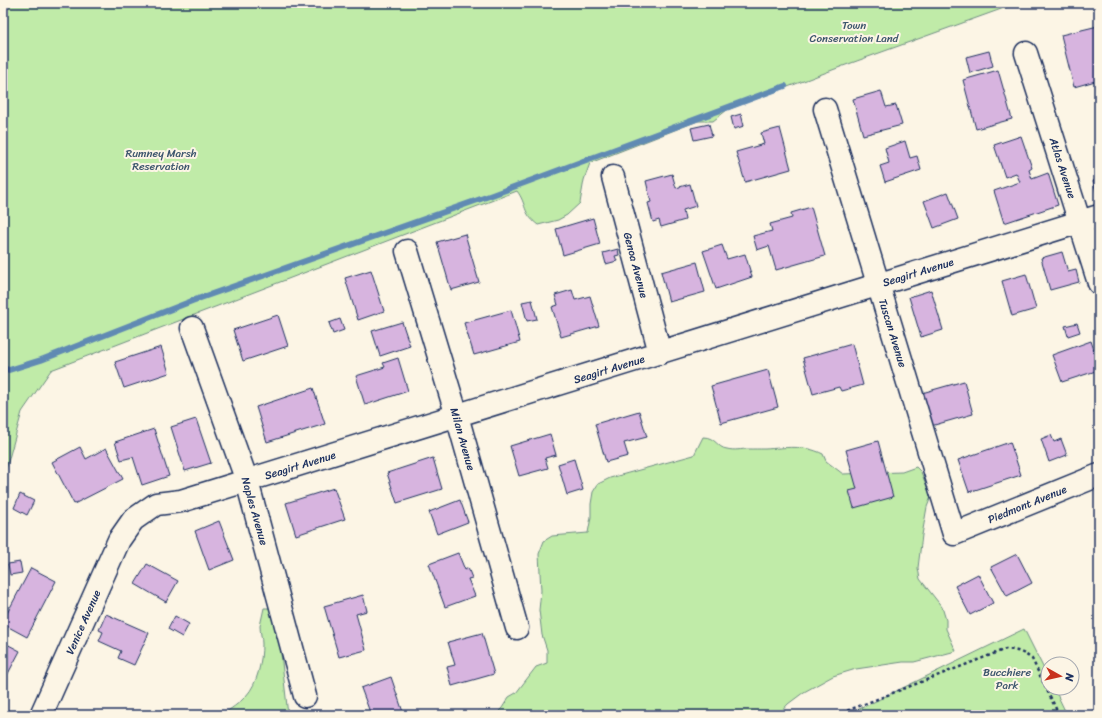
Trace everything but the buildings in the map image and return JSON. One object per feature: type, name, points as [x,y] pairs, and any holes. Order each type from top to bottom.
[{"type":"street","name":"Atlas Avenue","points":[[1026,53],[1089,219],[1099,283]]},
{"type":"street","name":"Tuscan Avenue","points":[[826,109],[954,534]]},
{"type":"street","name":"Genoa Avenue","points":[[612,178],[660,353]]},
{"type":"street","name":"Seagirt Avenue","points":[[126,530],[133,520],[156,504],[181,501],[247,481],[1089,219]]},
{"type":"street","name":"Milan Avenue","points":[[407,251],[457,416],[517,628]]},
{"type":"street","name":"Naples Avenue","points":[[192,328],[247,481],[305,696]]},
{"type":"street","name":"Piedmont Avenue","points":[[954,534],[1099,475]]},
{"type":"street","name":"Venice Avenue","points":[[41,715],[119,540],[126,530]]},
{"type":"path","points":[[836,715],[1006,649],[1025,653],[1032,659],[1060,715]]},
{"type":"green space","name":"Rumney Marsh Reservation","points":[[3,3],[1018,3],[843,66],[727,110],[713,121],[698,121],[590,163],[584,180],[580,203],[567,215],[558,220],[538,225],[529,216],[517,191],[51,370],[22,412],[3,480]]},
{"type":"green space","points":[[703,437],[707,437],[721,447],[730,450],[794,447],[816,451],[823,454],[826,461],[843,474],[902,472],[916,467],[921,472],[931,497],[927,507],[922,535],[918,568],[920,579],[942,607],[946,620],[946,629],[956,651],[914,662],[903,662],[856,669],[833,676],[804,692],[788,704],[778,715],[487,715],[496,714],[509,697],[516,693],[536,667],[547,663],[547,650],[542,635],[539,610],[541,591],[539,554],[544,541],[552,536],[588,533],[593,492],[598,484],[610,478],[694,455]]},
{"type":"green space","points":[[264,608],[271,608],[280,645],[288,715],[222,715],[246,696],[254,685],[261,657],[262,644],[260,626]]},
{"type":"green space","name":"Bucchiere Park","points":[[1024,629],[1040,661],[1040,696],[1058,696],[1067,715],[847,715]]},
{"type":"waterway","points":[[3,368],[9,370],[41,360],[192,301],[492,195],[785,86]]},
{"type":"park label","name":"Town Conservation Land","points":[[854,31]]}]
